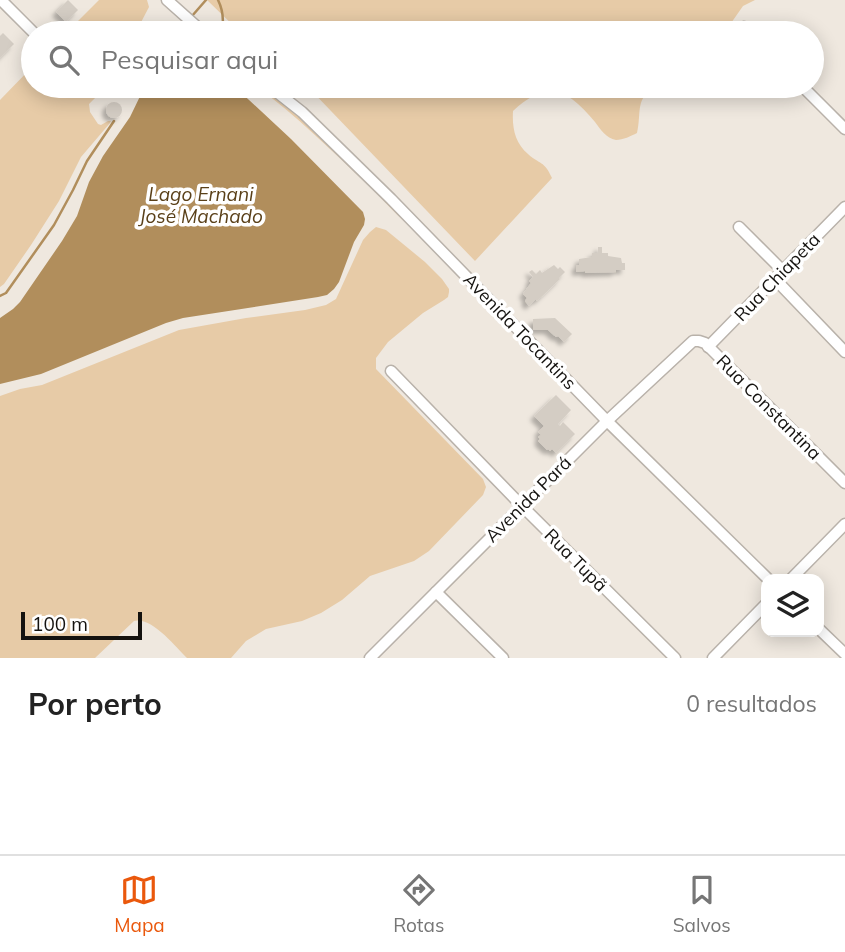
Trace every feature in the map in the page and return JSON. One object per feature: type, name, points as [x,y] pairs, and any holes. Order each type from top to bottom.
[{"type":"street","points":[[1,0],[22,21]]},
{"type":"street","points":[[167,0],[190,21]]},
{"type":"street","name":"Avenida Tocantins","points":[[285,98],[302,111],[391,199],[607,421],[763,574]]},
{"type":"street","points":[[814,98],[845,129]]},
{"type":"street","name":"Rua Chiapeta","points":[[708,347],[845,207]]},
{"type":"street","points":[[739,227],[845,352]]},
{"type":"street","name":"Rua Constantina","points":[[689,343],[699,341],[708,347],[845,483]]},
{"type":"street","name":"Avenida Pará","points":[[370,658],[607,421],[689,343]]},
{"type":"street","name":"Rua Tupã","points":[[391,372],[674,658]]},
{"type":"street","points":[[796,574],[845,524]]},
{"type":"street","points":[[436,592],[503,658]]},
{"type":"street","points":[[713,658],[761,609]]},
{"type":"street","points":[[824,634],[845,654]]},
{"type":"shaded area","points":[[99,0],[147,0],[149,7],[142,21],[78,21]]},
{"type":"shaded area","points":[[207,0],[755,0],[743,6],[732,21],[229,21]]},
{"type":"shaded area","points":[[21,78],[21,98],[95,98],[89,104],[90,112],[98,124],[111,121],[81,157],[59,201],[0,287],[0,100]]},
{"type":"shaded area","points":[[272,98],[280,102],[321,136],[360,172],[415,230],[314,134]]},
{"type":"shaded area","points":[[319,98],[530,98],[513,111],[514,129],[520,145],[544,165],[552,178],[475,261]]},
{"type":"shaded area","points":[[569,98],[644,98],[637,133],[619,140],[612,139]]},
{"type":"shaded area","points":[[376,227],[386,230],[425,262],[442,279],[449,292],[448,297],[423,313],[388,342],[376,358],[376,369],[483,479],[486,487],[483,495],[429,551],[414,561],[370,576],[342,600],[321,613],[302,621],[266,629],[246,641],[231,658],[187,658],[155,627],[134,621],[95,658],[0,658],[0,396],[42,385],[179,330],[326,305],[336,299],[363,240]]},
{"type":"water","name":"Lago Ernani José Machado","points":[[139,98],[247,98],[363,212],[364,225],[354,242],[339,282],[327,295],[166,323],[41,374],[0,384],[0,318],[20,302],[62,241],[77,216],[89,182],[103,156],[130,117]]},
{"type":"building","points":[[68,0],[78,10],[67,21],[56,12]]},
{"type":"building","points":[[3,33],[14,44],[0,58],[0,36]]},
{"type":"building","points":[[114,102],[120,104],[120,116],[114,118],[108,116],[106,110],[108,104]]},
{"type":"building","points":[[598,247],[602,247],[602,253],[608,253],[608,256],[621,258],[622,263],[625,263],[625,270],[576,272],[579,259],[592,257],[592,253],[598,253]]},
{"type":"building","points":[[554,265],[565,272],[529,306],[523,294],[533,277],[529,272],[532,270],[536,274],[540,270],[542,273]]},
{"type":"building","points":[[555,318],[572,334],[564,342],[548,330],[533,330],[533,319]]},
{"type":"building","points":[[556,395],[571,410],[558,424],[560,426],[563,422],[575,434],[556,453],[552,449],[547,450],[538,441],[541,435],[538,432],[544,426],[534,416]]},
{"type":"waterway","points":[[192,16],[206,0]]},
{"type":"waterway","points":[[218,0],[223,21]]},
{"type":"waterway","points":[[0,296],[6,293],[54,225],[87,161],[114,121]]}]
